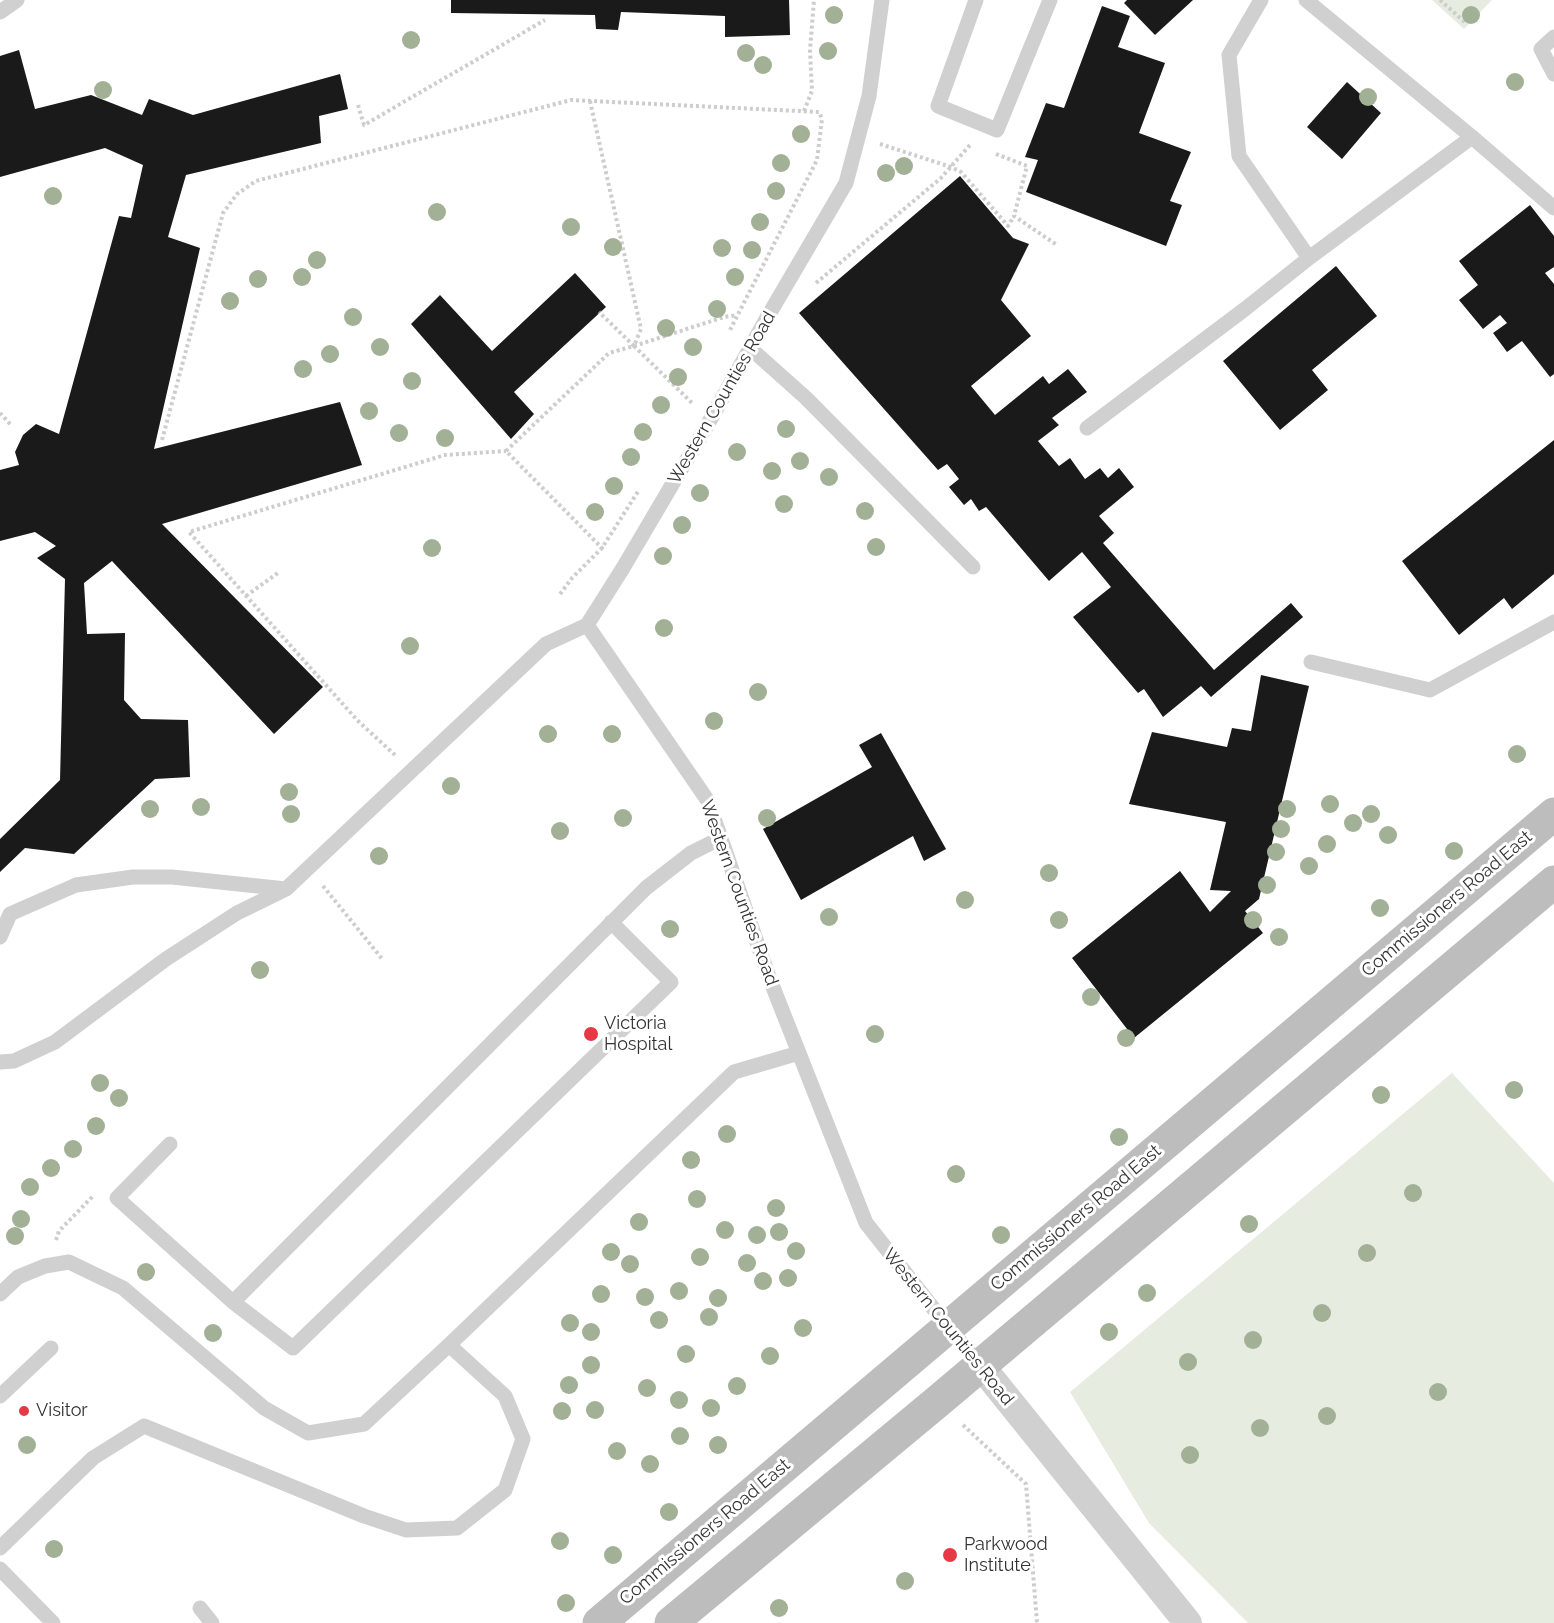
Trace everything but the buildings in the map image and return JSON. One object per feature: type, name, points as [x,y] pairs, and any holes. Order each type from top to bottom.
[{"type":"main road","name":"Commissioners Road East","points":[[599,1623],[1554,814]]},
{"type":"main road","points":[[671,1623],[981,1366],[1554,882]]},
{"type":"street","name":"Western Counties Road","points":[[981,1366],[1188,1623]]},
{"type":"lane","points":[[0,12],[17,0]]},
{"type":"lane","name":"Western Counties Road","points":[[882,0],[869,96],[846,183],[709,422],[623,568],[586,625],[708,801],[769,977],[866,1223],[981,1366]]},
{"type":"lane","points":[[976,0],[938,106],[997,130],[1050,0]]},
{"type":"lane","points":[[1261,0],[1229,55],[1239,156],[1309,258]]},
{"type":"lane","points":[[1306,0],[1554,208]]},
{"type":"lane","points":[[1554,36],[1541,49],[1554,74]]},
{"type":"lane","points":[[1087,428],[1472,137]]},
{"type":"lane","points":[[750,348],[806,398],[973,567]]},
{"type":"lane","points":[[1311,662],[1431,690],[1554,622]]},
{"type":"lane","points":[[0,1062],[14,1061],[55,1042],[166,960],[237,913],[286,889],[546,644],[586,625]]},
{"type":"lane","points":[[233,1302],[646,888],[691,853],[721,838]]},
{"type":"lane","points":[[0,937],[5,918],[76,885],[133,877],[172,877],[286,889]]},
{"type":"lane","points":[[170,1144],[117,1198],[233,1302],[293,1348],[671,982],[611,922]]},
{"type":"lane","points":[[0,1294],[18,1277],[45,1266],[69,1262],[123,1288],[264,1408],[308,1433],[364,1424],[734,1072],[799,1053]]},
{"type":"lane","points":[[0,1548],[93,1458],[144,1426],[364,1516],[406,1530],[457,1528],[505,1490],[523,1439],[505,1396],[449,1345]]},
{"type":"lane","points":[[0,1396],[51,1348]]},
{"type":"lane","points":[[0,1569],[53,1623]]},
{"type":"lane","points":[[200,1608],[212,1623]]},
{"type":"path","points":[[804,111],[812,91],[810,50],[814,0]]},
{"type":"path","points":[[1440,0],[1467,24]]},
{"type":"path","points":[[358,105],[364,125],[545,20]]},
{"type":"path","points":[[162,440],[223,213],[237,194],[256,181],[571,100],[819,112],[822,119],[817,160],[728,335]]},
{"type":"path","points":[[590,101],[641,328],[634,346]]},
{"type":"path","points":[[859,137],[961,172],[1008,226],[1014,216],[1027,166],[989,152]]},
{"type":"path","points":[[810,288],[941,178],[970,146],[980,149]]},
{"type":"path","points":[[1014,216],[1057,245]]},
{"type":"path","points":[[599,312],[709,422]]},
{"type":"path","points":[[412,770],[358,721],[189,532],[446,455],[506,451],[609,353],[724,317],[738,315]]},
{"type":"path","points":[[693,404],[698,394]]},
{"type":"path","points":[[0,413],[11,425]]},
{"type":"path","points":[[506,451],[623,568]]},
{"type":"path","points":[[560,594],[572,578],[602,548],[644,481]]},
{"type":"path","points":[[246,596],[278,573]]},
{"type":"path","points":[[308,868],[383,960]]},
{"type":"path","points":[[45,1266],[59,1231],[99,1190],[117,1198]]},
{"type":"path","points":[[963,1425],[1026,1484],[1036,1623]]},
{"type":"shaded area","points":[[1432,0],[1492,0],[1464,29]]},
{"type":"shaded area","points":[[1452,1073],[1554,1183],[1554,1623],[1248,1623],[1149,1523],[1070,1392]]},
{"type":"place","name":"Victoria Hospital","points":[[591,1034]]},
{"type":"place","name":"Visitor","points":[[24,1411]]},
{"type":"place","name":"Parkwood Institute","points":[[950,1555]]}]
